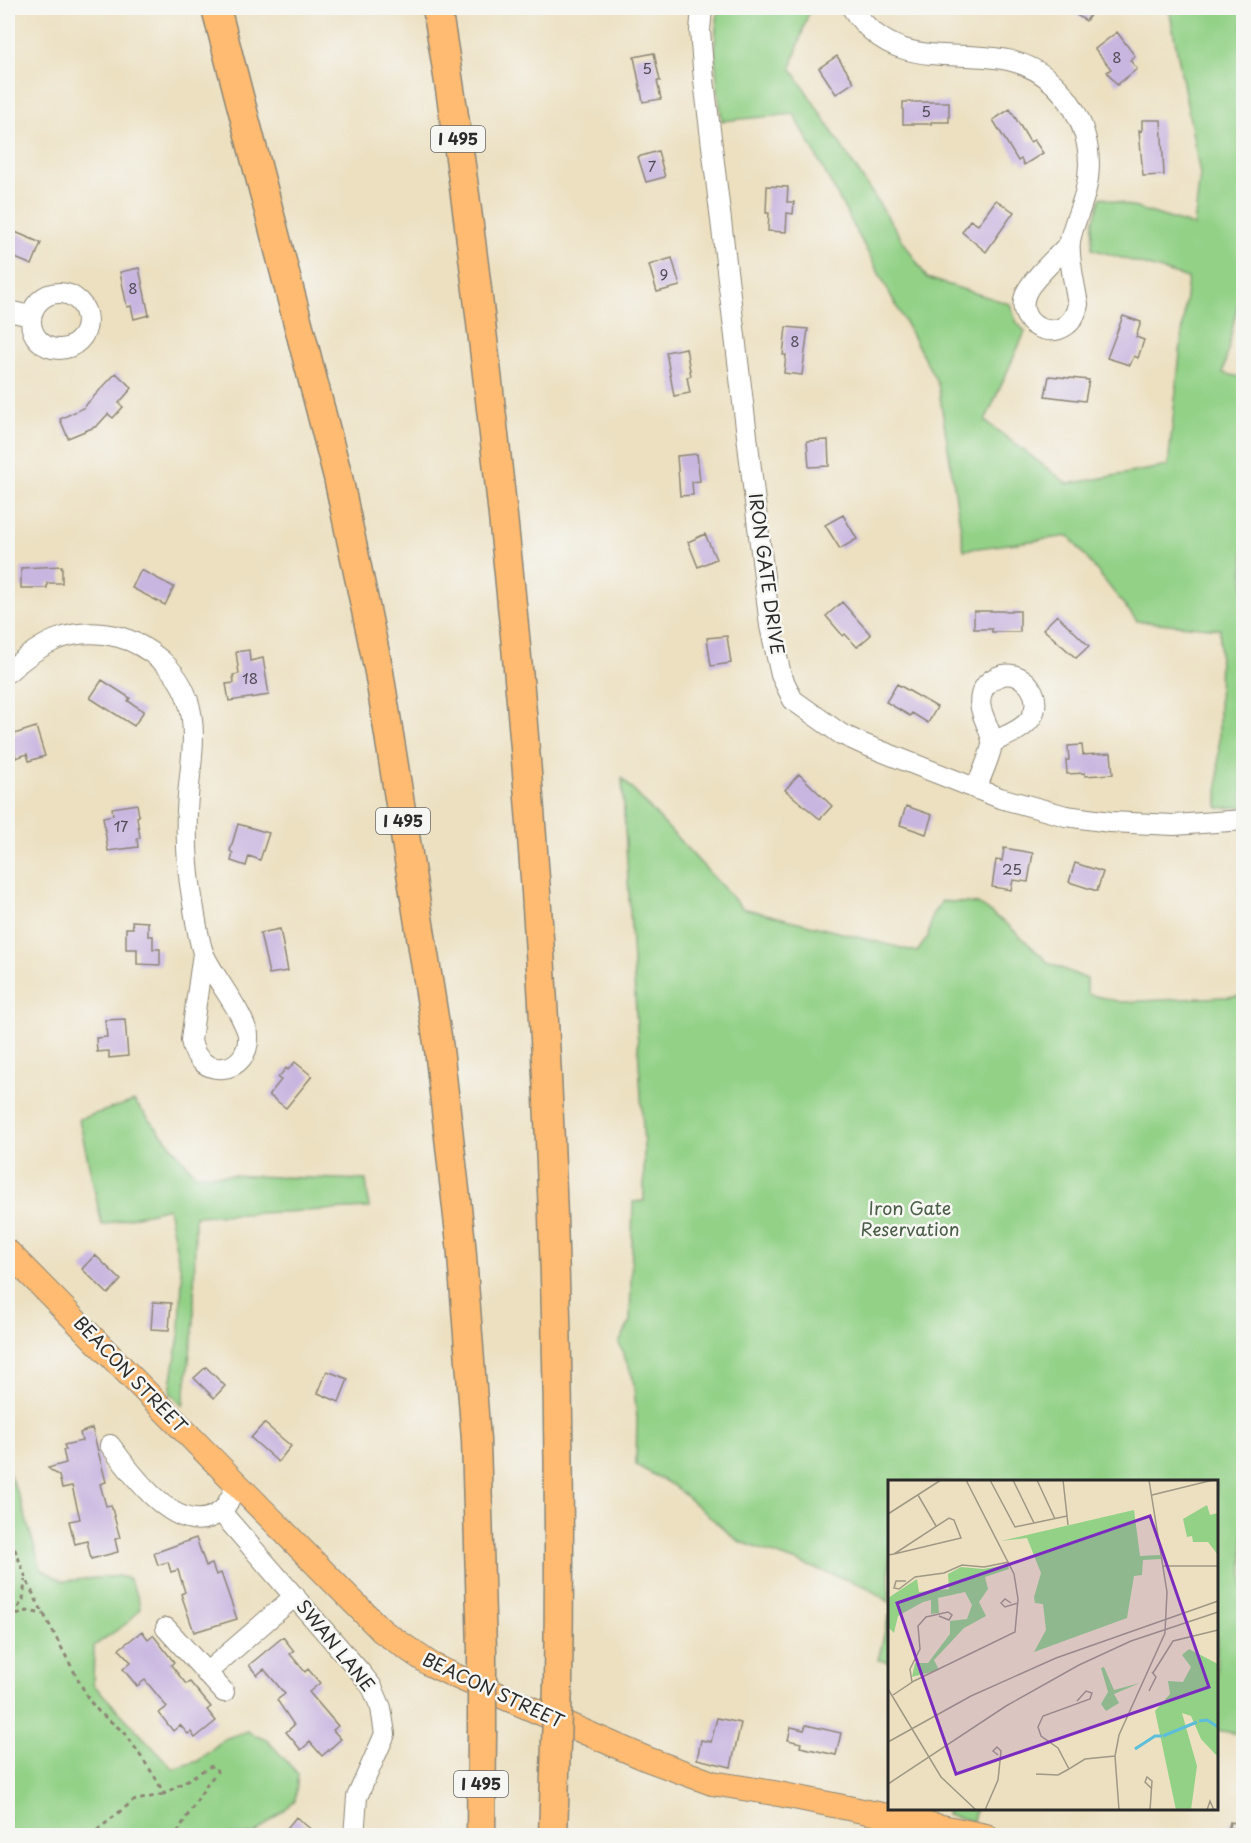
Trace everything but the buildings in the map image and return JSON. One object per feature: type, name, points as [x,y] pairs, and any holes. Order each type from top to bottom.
[{"type":"highway","name":"I 495","points":[[216,8],[338,477],[381,684],[439,1049],[461,1243],[476,1440],[482,1651],[481,1836]]},
{"type":"highway","name":"I 495","points":[[437,8],[451,87],[476,270],[508,562],[538,910],[555,1236],[558,1684],[552,1836]]},
{"type":"main road","name":"BEACON STREET","points":[[8,1252],[382,1632],[430,1664],[647,1759],[712,1783],[889,1826],[986,1836]]},
{"type":"street","name":"IRON GATE DRIVE","points":[[702,8],[700,47],[770,626],[781,675],[794,700],[841,734],[1000,798],[1066,816],[1110,822],[1174,825],[1244,820]]},
{"type":"street","points":[[852,8],[868,27],[895,45],[927,55],[1004,59],[1037,71],[1064,94],[1082,124],[1089,158],[1085,193],[1073,226],[1070,243]]},
{"type":"street","points":[[8,311],[31,316]]},
{"type":"street","points":[[8,672],[41,646],[57,639],[90,633],[116,636],[140,645],[160,660],[177,679],[188,703],[194,728],[187,809],[187,861],[203,953],[192,1046],[198,1058],[207,1066],[226,1068],[237,1063],[245,1053],[248,1034],[203,953]]},
{"type":"street","points":[[976,789],[993,742]]},
{"type":"street","points":[[110,1445],[137,1480],[187,1520],[202,1521],[221,1512],[237,1485]]},
{"type":"street","name":"SWAN LANE","points":[[221,1512],[361,1673],[372,1687],[381,1708],[385,1734],[357,1797],[354,1836]]},
{"type":"street","points":[[206,1673],[295,1596]]},
{"type":"street","points":[[166,1628],[224,1692]]},
{"type":"path","points":[[8,1532],[25,1578],[89,1700],[99,1712],[125,1733],[164,1794]]},
{"type":"path","points":[[15,1614],[24,1596],[25,1578]]},
{"type":"path","points":[[8,1618],[27,1611],[44,1614]]},
{"type":"path","points":[[90,1836],[133,1801],[164,1794],[213,1766],[217,1772],[205,1787],[175,1836]]},
{"type":"green space","points":[[719,8],[810,8],[791,68],[927,278],[1010,304],[1016,321],[1025,332],[985,421],[1068,484],[1168,466],[1188,278],[1092,249],[1093,223],[1101,197],[1194,226],[1200,174],[1169,8],[1243,8],[1243,279],[1223,373],[1244,378],[1243,807],[1218,808],[1220,629],[1137,621],[1069,536],[964,550],[938,384],[794,114],[722,121],[715,51]]},
{"type":"green space","name":"Iron Gate Reservation","points":[[622,778],[742,908],[917,952],[928,937],[932,915],[942,901],[978,904],[1008,925],[1049,963],[1087,979],[1087,994],[1121,1002],[1243,996],[1243,1735],[1218,1730],[1218,1480],[888,1480],[888,1601],[865,1586],[738,1541],[674,1486],[636,1465],[637,1418],[633,1378],[619,1343],[630,1322],[633,1202],[644,1201],[644,1146]]},
{"type":"green space","points":[[134,1101],[195,1174],[366,1180],[369,1208],[195,1216],[194,1323],[183,1406],[170,1392],[180,1330],[182,1277],[168,1208],[102,1225],[79,1119]]},
{"type":"green space","points":[[8,1471],[21,1502],[41,1569],[63,1581],[118,1576],[129,1579],[140,1608],[130,1621],[94,1646],[93,1684],[173,1769],[198,1761],[224,1739],[247,1731],[268,1741],[298,1774],[295,1801],[253,1835],[8,1835]]},
{"type":"green space","points":[[888,1619],[888,1662],[878,1660]]},
{"type":"green space","points":[[947,1810],[976,1810],[973,1821],[946,1815]]}]
